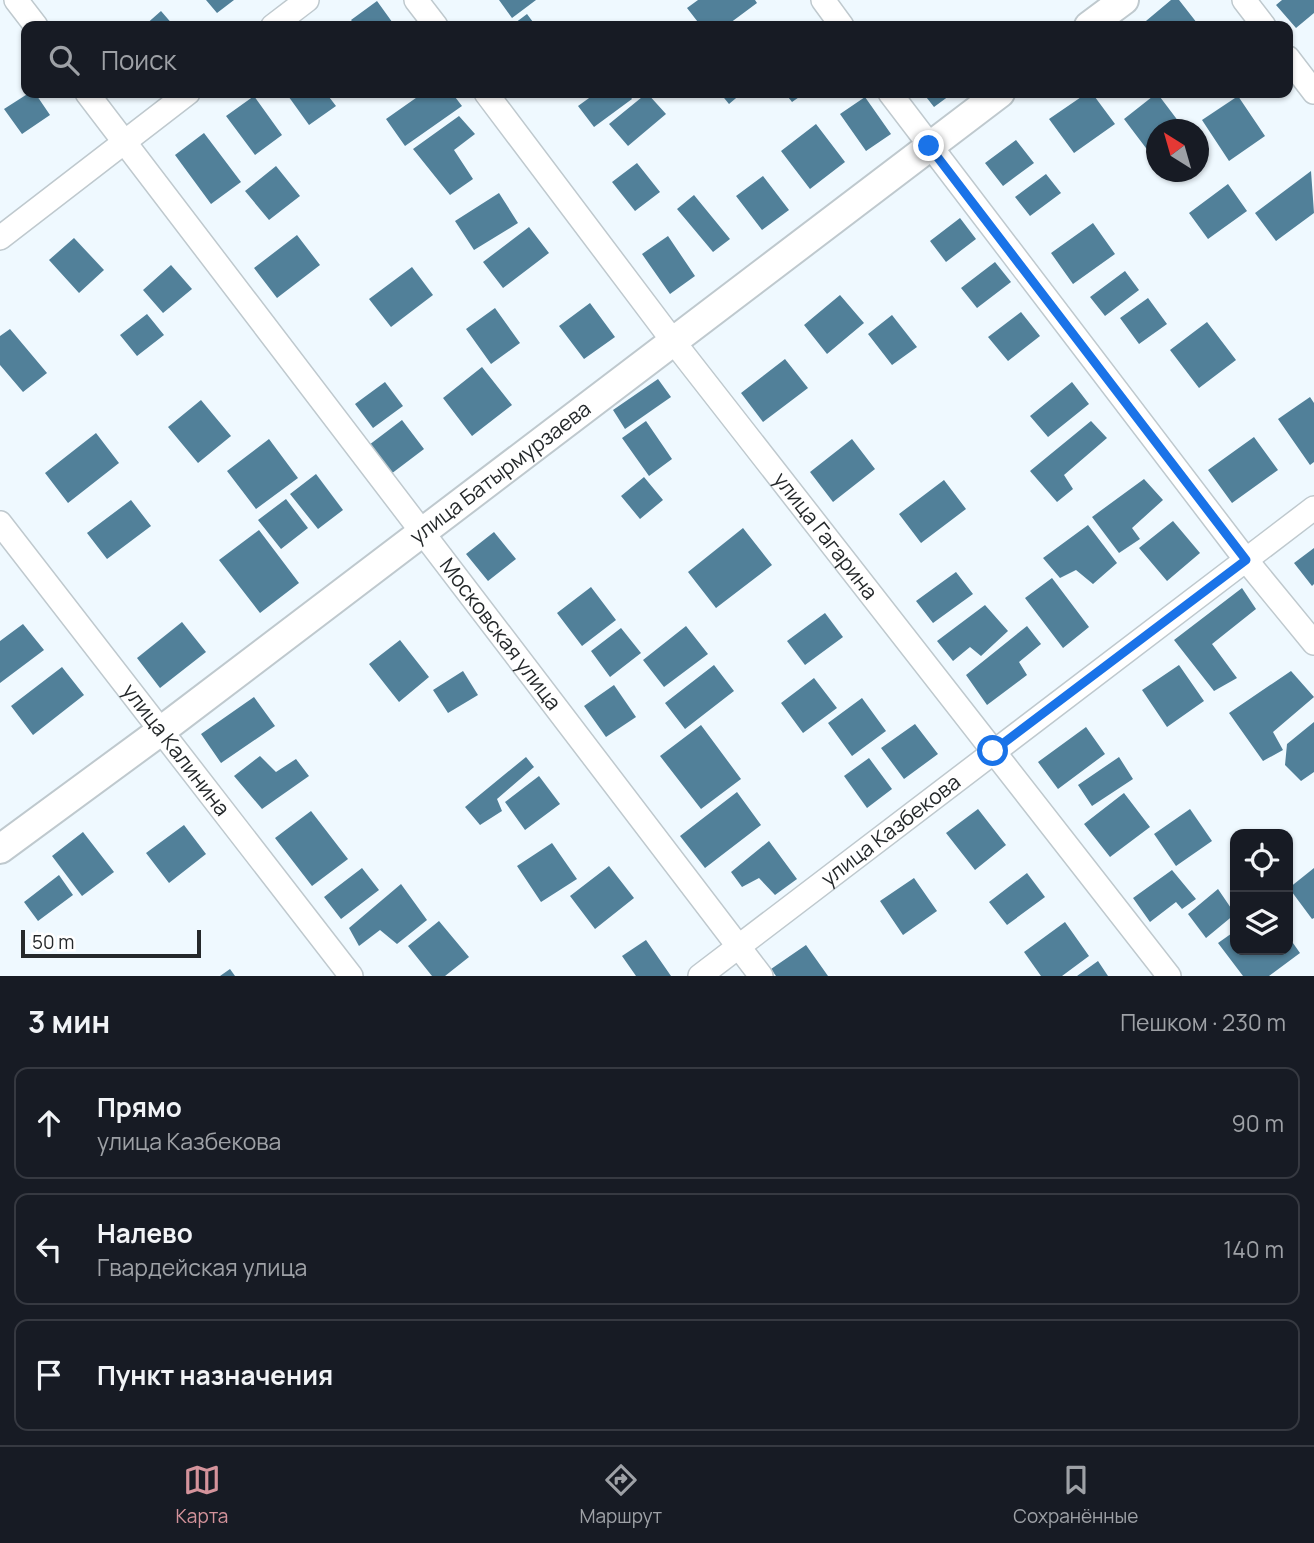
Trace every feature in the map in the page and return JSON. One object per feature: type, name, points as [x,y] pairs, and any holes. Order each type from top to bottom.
[{"type":"street","points":[[16,0],[32,21]]},
{"type":"street","points":[[280,21],[307,0]]},
{"type":"street","points":[[416,0],[432,21]]},
{"type":"street","points":[[823,0],[838,21]]},
{"type":"street","points":[[1096,21],[1124,0]]},
{"type":"street","points":[[1244,0],[1260,21]]},
{"type":"street","points":[[1293,65],[1314,92]]},
{"type":"street","name":"Московская улица","points":[[90,98],[761,976]]},
{"type":"street","points":[[0,238],[181,98]]},
{"type":"street","name":"улица Гагарина","points":[[490,98],[673,341],[1169,976]]},
{"type":"street","points":[[894,98],[1246,560],[1314,643]]},
{"type":"street","name":"улица Батырмурзаева","points":[[0,849],[162,730],[993,98]]},
{"type":"street","name":"улица Казбекова","points":[[700,976],[1314,508]]},
{"type":"street","name":"улица Калинина","points":[[0,523],[351,976]]},
{"type":"building","points":[[206,0],[234,0],[217,13]]},
{"type":"building","points":[[499,0],[536,0],[512,18]]},
{"type":"building","points":[[698,0],[755,0],[757,3],[733,21],[697,21],[687,8]]},
{"type":"building","points":[[1171,0],[1179,0],[1195,21],[1146,21]]},
{"type":"building","points":[[1282,0],[1314,0],[1314,13],[1296,28],[1293,21],[1290,21],[1276,5]]},
{"type":"building","points":[[377,1],[391,21],[352,21]]},
{"type":"building","points":[[161,11],[170,21],[150,21]]},
{"type":"building","points":[[527,14],[532,21],[518,21]]},
{"type":"building","points":[[21,98],[38,98],[50,115],[22,134],[4,109]]},
{"type":"building","points":[[251,98],[255,98],[282,135],[255,155],[226,116]]},
{"type":"building","points":[[290,98],[330,98],[336,106],[309,125]]},
{"type":"building","points":[[416,98],[456,98],[462,106],[405,146],[386,119]]},
{"type":"building","points":[[589,98],[632,99],[594,127],[578,106]]},
{"type":"building","points":[[641,98],[652,98],[666,114],[628,146],[609,124]]},
{"type":"building","points":[[724,98],[736,98],[729,104]]},
{"type":"building","points":[[866,98],[891,134],[866,151],[840,114]]},
{"type":"building","points":[[927,98],[946,98],[934,107]]},
{"type":"building","points":[[1080,98],[1096,98],[1115,124],[1074,153],[1049,119]]},
{"type":"building","points":[[1151,98],[1161,98],[1177,119],[1146,119],[1146,148],[1124,119]]},
{"type":"building","points":[[1235,98],[1239,98],[1265,136],[1229,161],[1209,131],[1209,119],[1204,119]]},
{"type":"building","points":[[459,116],[475,134],[454,150],[473,179],[450,195],[413,149]]},
{"type":"building","points":[[816,124],[845,162],[810,189],[781,151]]},
{"type":"building","points":[[204,133],[241,182],[211,204],[175,155]]},
{"type":"building","points":[[1016,140],[1034,163],[1003,186],[985,163]]},
{"type":"building","points":[[637,163],[660,192],[635,211],[612,182]]},
{"type":"building","points":[[276,166],[300,196],[269,220],[245,191]]},
{"type":"building","points":[[1311,171],[1314,213],[1276,241],[1255,213]]},
{"type":"building","points":[[1046,174],[1061,193],[1030,216],[1015,197]]},
{"type":"building","points":[[763,176],[789,210],[762,230],[736,196]]},
{"type":"building","points":[[1228,184],[1247,211],[1208,239],[1189,213]]},
{"type":"building","points":[[499,193],[518,223],[474,250],[455,221]]},
{"type":"building","points":[[694,195],[730,239],[713,252],[677,209]]},
{"type":"building","points":[[960,218],[976,239],[946,262],[930,241]]},
{"type":"building","points":[[1093,223],[1115,254],[1073,284],[1051,253]]},
{"type":"building","points":[[529,227],[549,253],[503,288],[483,262]]},
{"type":"building","points":[[297,235],[320,265],[277,298],[254,268]]},
{"type":"building","points":[[668,236],[695,276],[670,294],[642,254]]},
{"type":"building","points":[[74,238],[104,270],[79,293],[49,260]]},
{"type":"building","points":[[995,262],[1011,282],[977,308],[961,288]]},
{"type":"building","points":[[171,265],[192,289],[163,313],[143,290]]},
{"type":"building","points":[[412,267],[433,295],[391,327],[369,299]]},
{"type":"building","points":[[1125,271],[1139,290],[1105,316],[1090,297]]},
{"type":"building","points":[[840,295],[864,323],[827,354],[804,325]]},
{"type":"building","points":[[1148,298],[1167,324],[1139,344],[1120,318]]},
{"type":"building","points":[[590,303],[615,337],[584,359],[559,326]]},
{"type":"building","points":[[495,308],[520,343],[491,364],[466,329]]},
{"type":"building","points":[[1021,312],[1040,336],[1008,361],[988,337]]},
{"type":"building","points":[[147,314],[164,335],[137,356],[120,335]]},
{"type":"building","points":[[892,315],[917,347],[892,365],[868,334]]},
{"type":"building","points":[[1207,322],[1236,360],[1199,388],[1170,350]]},
{"type":"building","points":[[10,329],[47,373],[23,392],[0,365],[0,336]]},
{"type":"building","points":[[785,359],[808,388],[763,422],[741,393]]},
{"type":"building","points":[[482,367],[512,405],[472,436],[443,398]]},
{"type":"building","points":[[658,379],[671,397],[625,429],[613,410]]},
{"type":"building","points":[[385,382],[403,406],[373,428],[355,404]]},
{"type":"building","points":[[1072,382],[1089,404],[1048,437],[1030,416]]},
{"type":"building","points":[[1310,397],[1314,403],[1314,462],[1310,465],[1278,419]]},
{"type":"building","points":[[201,400],[231,436],[198,463],[168,427]]},
{"type":"building","points":[[402,420],[424,449],[391,474],[369,445]]},
{"type":"building","points":[[646,421],[672,459],[649,476],[622,438]]},
{"type":"building","points":[[1091,421],[1107,438],[1064,475],[1073,489],[1057,502],[1030,471]]},
{"type":"building","points":[[96,433],[119,463],[68,503],[45,473]]},
{"type":"building","points":[[1254,437],[1278,470],[1232,503],[1208,470]]},
{"type":"building","points":[[269,439],[298,478],[256,509],[227,471]]},
{"type":"building","points":[[852,439],[875,469],[833,502],[810,472]]},
{"type":"building","points":[[316,474],[343,510],[318,529],[290,494]]},
{"type":"building","points":[[644,477],[663,500],[640,519],[621,496]]},
{"type":"building","points":[[1144,479],[1163,500],[1132,528],[1140,539],[1119,553],[1092,517]]},
{"type":"building","points":[[944,480],[966,509],[921,543],[899,514]]},
{"type":"building","points":[[286,499],[308,528],[281,549],[258,520]]},
{"type":"building","points":[[131,500],[151,526],[107,559],[87,533]]},
{"type":"building","points":[[1173,521],[1200,553],[1167,581],[1139,548]]},
{"type":"building","points":[[1088,525],[1117,563],[1093,584],[1076,570],[1060,578],[1043,558]]},
{"type":"building","points":[[743,528],[772,565],[716,608],[688,572]]},
{"type":"building","points":[[259,530],[299,583],[260,613],[219,560]]},
{"type":"building","points":[[494,532],[516,559],[488,581],[466,554]]},
{"type":"building","points":[[1314,548],[1314,584],[1312,586],[1294,563]]},
{"type":"building","points":[[956,572],[973,594],[933,623],[916,601]]},
{"type":"building","points":[[1052,578],[1089,627],[1063,648],[1025,598]]},
{"type":"building","points":[[591,587],[616,620],[582,646],[557,613]]},
{"type":"building","points":[[1242,588],[1256,609],[1212,644],[1237,678],[1214,691],[1174,640]]},
{"type":"building","points":[[985,605],[1008,631],[981,656],[970,647],[953,661],[937,641]]},
{"type":"building","points":[[825,613],[843,637],[805,665],[787,641]]},
{"type":"building","points":[[182,622],[206,652],[160,688],[137,658]]},
{"type":"building","points":[[23,624],[44,650],[0,683],[0,641]]},
{"type":"building","points":[[686,626],[708,654],[664,687],[643,660]]},
{"type":"building","points":[[1027,626],[1041,644],[1019,662],[1027,675],[987,705],[966,675]]},
{"type":"building","points":[[621,628],[641,653],[610,677],[591,651]]},
{"type":"building","points":[[400,640],[429,677],[399,702],[369,664]]},
{"type":"building","points":[[714,665],[734,691],[685,729],[665,703]]},
{"type":"building","points":[[1179,665],[1204,701],[1167,727],[1142,690]]},
{"type":"building","points":[[62,667],[84,695],[33,735],[11,706]]},
{"type":"building","points":[[463,671],[478,695],[448,713],[433,690]]},
{"type":"building","points":[[1291,671],[1314,697],[1273,732],[1283,750],[1263,761],[1229,713]]},
{"type":"building","points":[[814,678],[837,708],[803,733],[781,703]]},
{"type":"building","points":[[614,685],[636,717],[606,737],[584,706]]},
{"type":"building","points":[[254,697],[275,726],[221,763],[201,734]]},
{"type":"building","points":[[862,698],[886,731],[852,756],[828,723]]},
{"type":"building","points":[[1314,722],[1314,772],[1301,781],[1285,765],[1287,744]]},
{"type":"building","points":[[915,724],[938,754],[904,779],[881,748]]},
{"type":"building","points":[[701,725],[741,779],[701,809],[660,756]]},
{"type":"building","points":[[1086,727],[1105,754],[1058,789],[1038,762]]},
{"type":"building","points":[[260,756],[276,772],[296,759],[309,776],[262,809],[234,776]]},
{"type":"building","points":[[526,757],[534,767],[497,799],[502,811],[480,825],[465,807]]},
{"type":"building","points":[[1119,757],[1133,779],[1092,806],[1078,785]]},
{"type":"building","points":[[869,758],[892,789],[867,808],[844,776]]},
{"type":"building","points":[[539,776],[560,804],[525,830],[505,802]]},
{"type":"building","points":[[737,792],[761,825],[705,868],[680,836]]},
{"type":"building","points":[[1124,793],[1150,827],[1110,857],[1084,824]]},
{"type":"building","points":[[978,809],[1006,845],[975,870],[946,833]]},
{"type":"building","points":[[1190,809],[1212,841],[1176,866],[1154,834]]},
{"type":"building","points":[[311,811],[348,859],[312,886],[275,838]]},
{"type":"building","points":[[184,825],[206,854],[169,883],[146,853]]},
{"type":"building","points":[[83,832],[114,872],[82,896],[52,856]]},
{"type":"building","points":[[769,841],[797,879],[775,895],[759,878],[742,887],[731,872]]},
{"type":"building","points":[[552,843],[577,879],[541,902],[517,866]]},
{"type":"building","points":[[609,866],[634,898],[595,929],[570,896]]},
{"type":"building","points":[[362,868],[379,890],[341,919],[324,897]]},
{"type":"building","points":[[1314,868],[1314,918],[1312,919],[1293,893],[1293,885]]},
{"type":"building","points":[[1172,870],[1196,899],[1182,909],[1176,902],[1150,922],[1133,898]]},
{"type":"building","points":[[1027,873],[1045,897],[1007,925],[989,902]]},
{"type":"building","points":[[59,875],[73,895],[38,921],[24,902]]},
{"type":"building","points":[[914,878],[937,911],[903,935],[880,901]]},
{"type":"building","points":[[401,884],[427,920],[397,944],[380,930],[359,946],[349,928]]},
{"type":"building","points":[[1218,889],[1230,907],[1230,918],[1206,938],[1188,914]]},
{"type":"building","points":[[439,921],[469,957],[445,976],[432,976],[408,946]]},
{"type":"building","points":[[1065,922],[1089,956],[1062,976],[1041,976],[1024,952]]},
{"type":"building","points":[[1230,935],[1230,955],[1293,955],[1293,943],[1300,953],[1269,976],[1243,976],[1218,943]]},
{"type":"building","points":[[646,940],[671,976],[636,976],[622,956]]},
{"type":"building","points":[[806,945],[828,976],[776,976],[771,969]]},
{"type":"building","points":[[1098,961],[1108,976],[1077,976]]},
{"type":"building","points":[[230,969],[235,976],[220,976]]},
{"type":"route","points":[[929,146],[1246,560],[993,751]]}]
